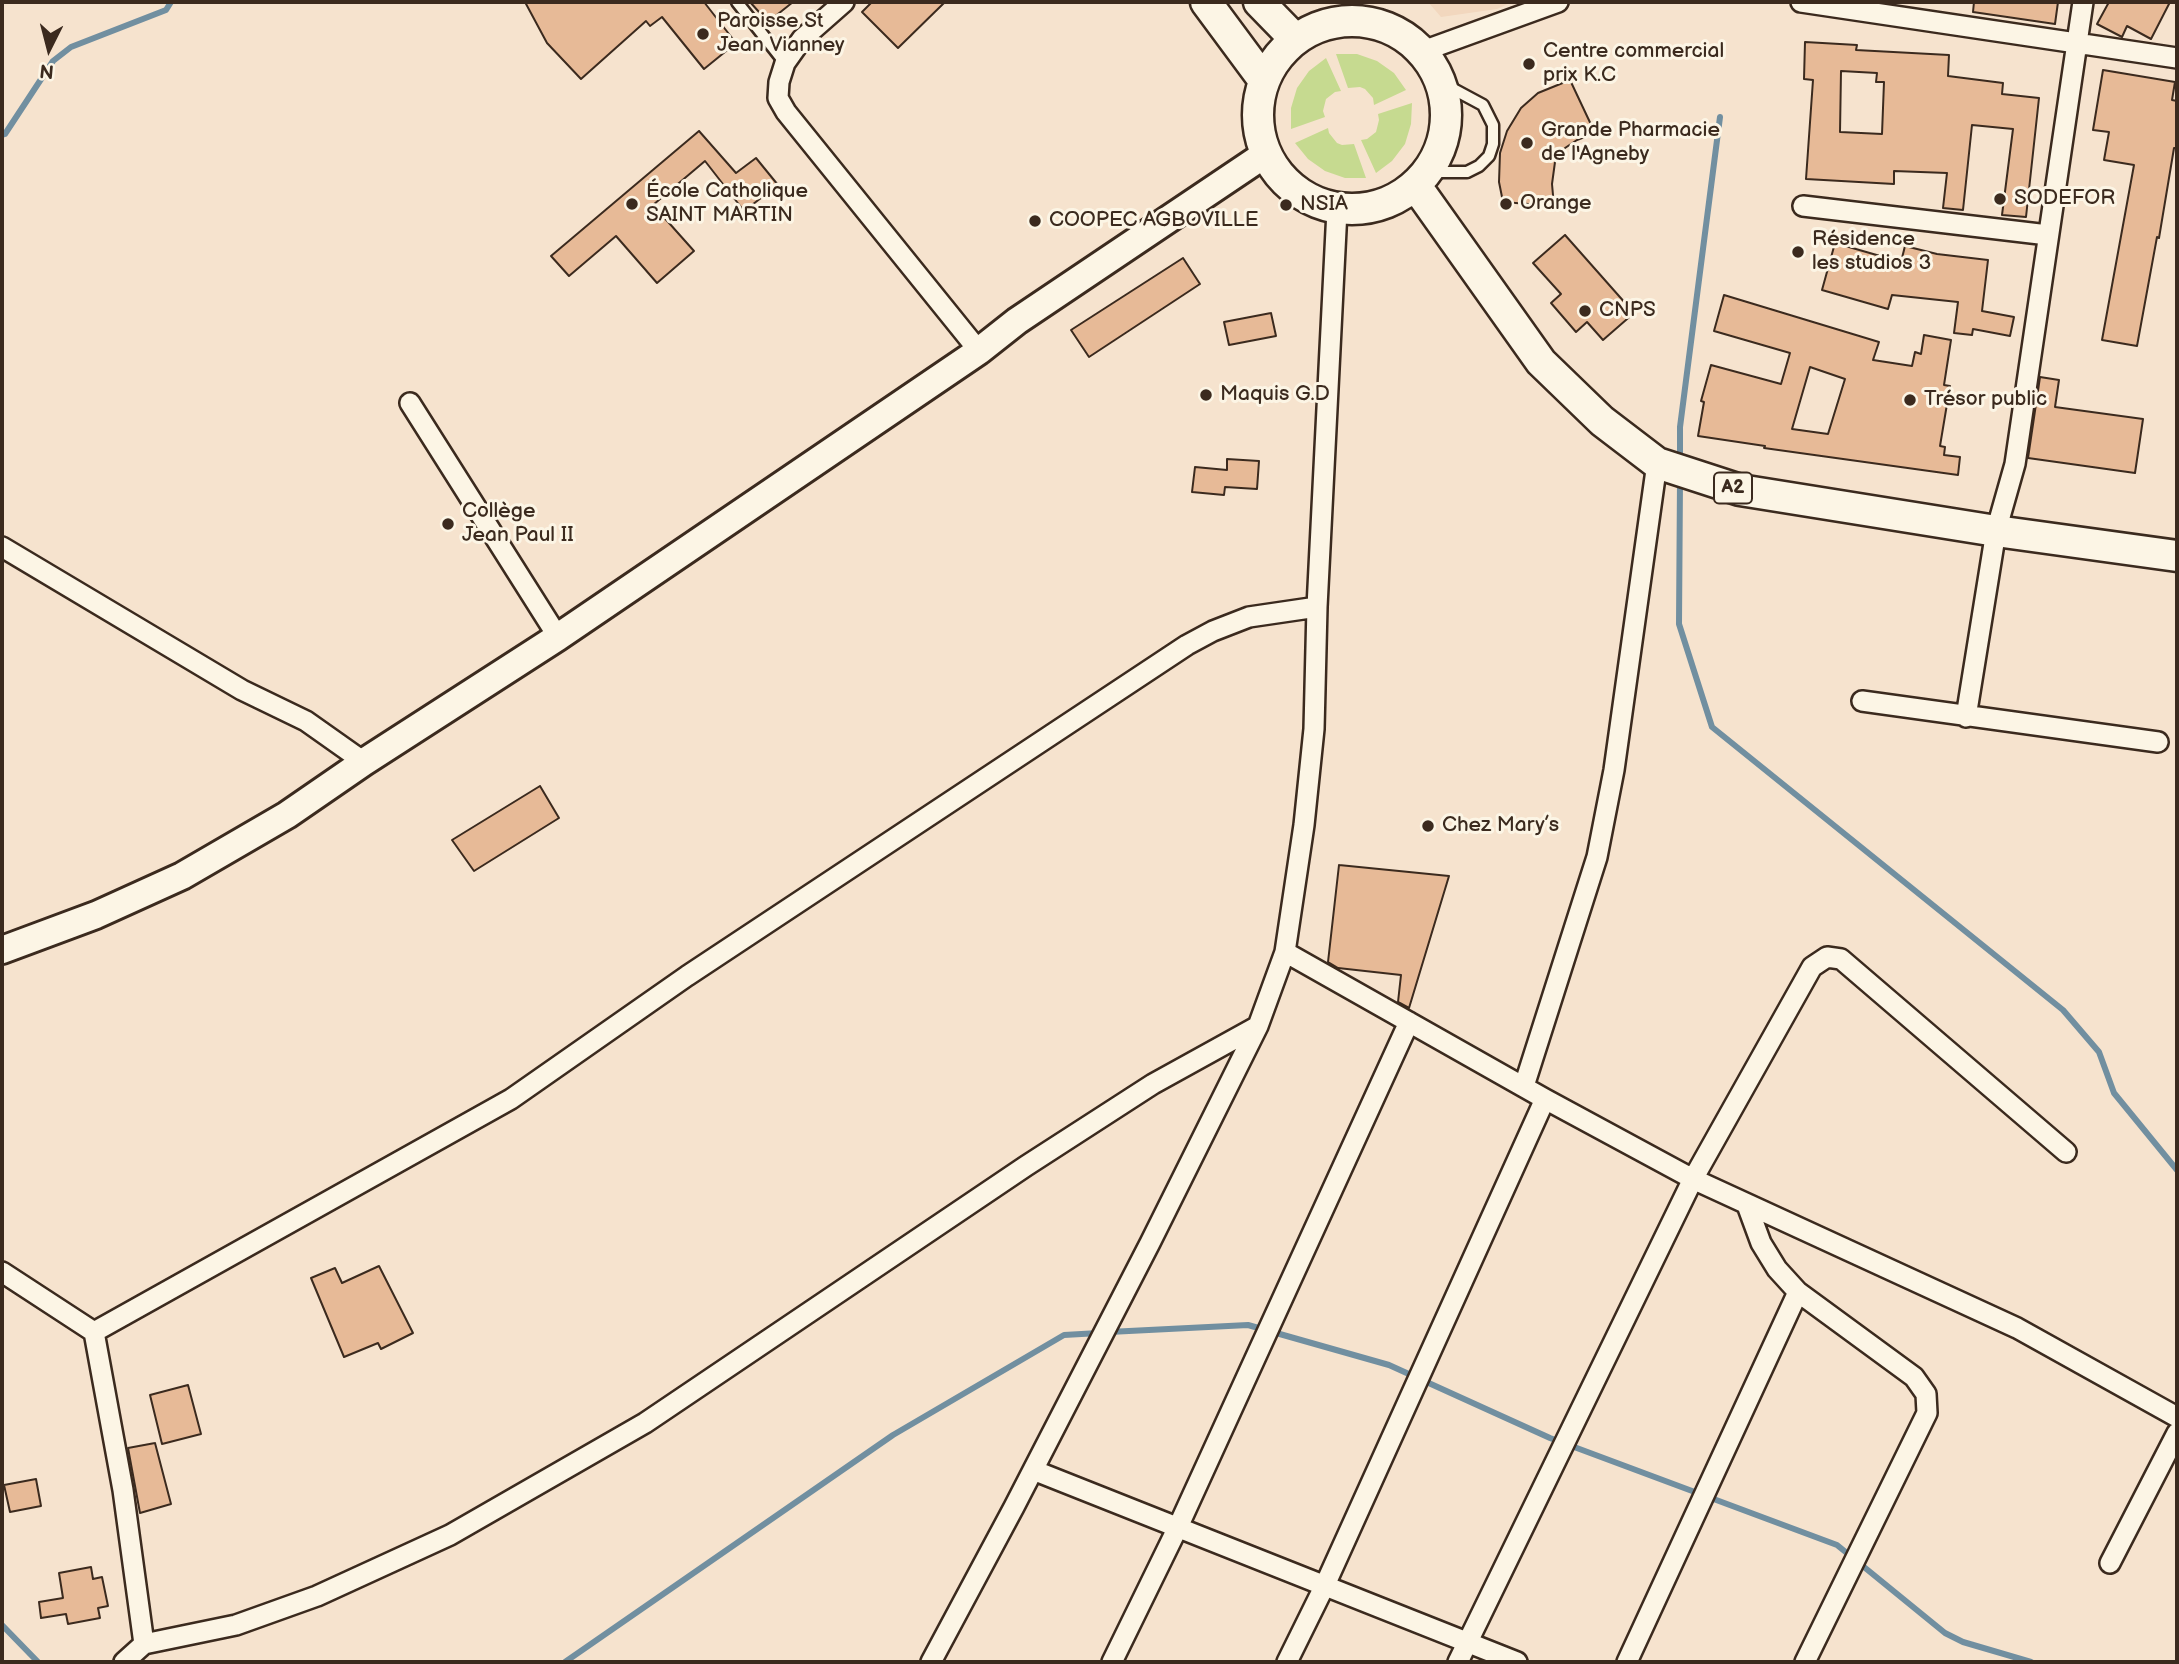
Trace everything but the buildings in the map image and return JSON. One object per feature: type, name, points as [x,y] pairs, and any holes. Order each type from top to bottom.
[{"type":"main road","points":[[1206,2],[1263,79]]},
{"type":"main road","points":[[1259,2],[1295,39]]},
{"type":"main road","points":[[1361,20],[1395,30],[1423,51],[1442,83],[1448,120],[1438,156],[1421,179],[1379,207],[1337,209],[1294,191],[1264,155],[1257,130],[1256,104],[1263,79],[1276,57],[1295,39],[1326,24],[1361,20]]},
{"type":"main road","points":[[2,950],[96,915],[182,876],[287,815],[558,637],[979,351],[1017,321],[1264,155]]},
{"type":"main road","name":"A2","points":[[1421,179],[1541,362],[1602,421],[1657,463],[1740,490],[1996,531],[2177,556]]},
{"type":"street","points":[[844,2],[802,39],[785,63],[779,82],[778,98],[786,112],[979,351]]},
{"type":"street","points":[[1423,51],[1558,2]]},
{"type":"street","points":[[1801,2],[2177,58]]},
{"type":"street","points":[[1966,717],[1996,531],[2015,464],[2079,44],[2083,2]]},
{"type":"street","points":[[1803,206],[2048,236]]},
{"type":"street","points":[[931,1662],[1033,1470],[1258,1026],[1284,952],[1304,825],[1314,729],[1317,607],[1337,209]]},
{"type":"street","points":[[410,403],[558,637]]},
{"type":"street","points":[[1524,1086],[1597,858],[1614,770],[1657,463]]},
{"type":"street","points":[[2,547],[242,690],[306,721],[364,762]]},
{"type":"street","points":[[94,1332],[511,1099],[687,976],[1187,645],[1249,617],[1317,607]]},
{"type":"street","points":[[1862,702],[2158,742]]},
{"type":"street","points":[[1284,952],[1693,1179],[2017,1328],[2177,1417]]},
{"type":"street","points":[[1458,1662],[1693,1179],[1811,967],[1827,957],[1841,960],[2066,1153]]},
{"type":"street","points":[[1112,1662],[1178,1527],[1409,1022]]},
{"type":"street","points":[[124,1662],[144,1644],[236,1625],[317,1596],[450,1535],[645,1423],[1038,1158],[1153,1084],[1258,1026]]},
{"type":"street","points":[[1287,1662],[1325,1585],[1545,1099]]},
{"type":"street","points":[[1747,1205],[1761,1243],[1777,1269],[1798,1292],[1914,1377],[1926,1394],[1927,1413],[1805,1662]]},
{"type":"street","points":[[2,1272],[94,1332],[123,1490],[144,1644]]},
{"type":"street","points":[[1627,1662],[1798,1292]]},
{"type":"street","points":[[2110,1563],[2177,1433]]},
{"type":"street","points":[[1033,1470],[1517,1662]]},
{"type":"lane","points":[[737,2],[785,63]]},
{"type":"lane","points":[[1421,179],[1467,172],[1479,166],[1489,156],[1493,144],[1493,125],[1483,105],[1442,83]]},
{"type":"shaded area","points":[[1428,2],[1512,2],[1497,9],[1441,17]]},
{"type":"green space","points":[[1336,54],[1357,54],[1377,61],[1394,73],[1406,90],[1374,105],[1373,98],[1365,89],[1348,88]]},
{"type":"green space","points":[[1326,58],[1341,91],[1326,99],[1323,111],[1325,117],[1291,129],[1291,108],[1297,88],[1309,71]]},
{"type":"green space","points":[[1412,103],[1411,124],[1405,144],[1392,161],[1376,173],[1361,140],[1376,132],[1378,114]]},
{"type":"green space","points":[[1328,128],[1337,143],[1354,144],[1366,178],[1345,178],[1325,171],[1308,159],[1295,143]]},
{"type":"waterway","points":[[2,135],[53,61],[71,47],[166,10],[171,2]]},
{"type":"waterway","points":[[1680,462],[1680,427],[1720,117]]},
{"type":"waterway","points":[[1680,480],[1679,624],[1712,727],[2063,1010],[2099,1052],[2114,1093],[2177,1170]]},
{"type":"waterway","points":[[1109,1332],[1248,1325],[1389,1365],[1550,1438],[1837,1545],[1945,1633],[1963,1642],[2031,1662]]},
{"type":"waterway","points":[[565,1662],[893,1435],[1064,1335],[1099,1333]]},
{"type":"waterway","points":[[2,1625],[38,1662]]},
{"type":"place","name":"Paroisse St Jean Vianney","points":[[703,34]]},
{"type":"place","name":"Centre commercial prix K.C","points":[[1529,64]]},
{"type":"place","name":"Grande Pharmacie de l'Agneby","points":[[1527,143]]},
{"type":"place","name":"SODEFOR","points":[[2000,199]]},
{"type":"place","name":"École Catholique SAINT MARTIN","points":[[632,204]]},
{"type":"place","name":"Orange","points":[[1506,204]]},
{"type":"place","name":"NSIA","points":[[1286,205]]},
{"type":"place","name":"COOPEC AGBOVILLE","points":[[1035,221]]},
{"type":"place","name":"Résidence les studios 3","points":[[1798,252]]},
{"type":"place","name":"CNPS","points":[[1585,311]]},
{"type":"place","name":"Maquis G.D","points":[[1206,395]]},
{"type":"place","name":"Trésor public","points":[[1910,400]]},
{"type":"place","name":"Collège Jean Paul II","points":[[448,524]]},
{"type":"place","name":"Chez Mary’s","points":[[1428,826]]}]
